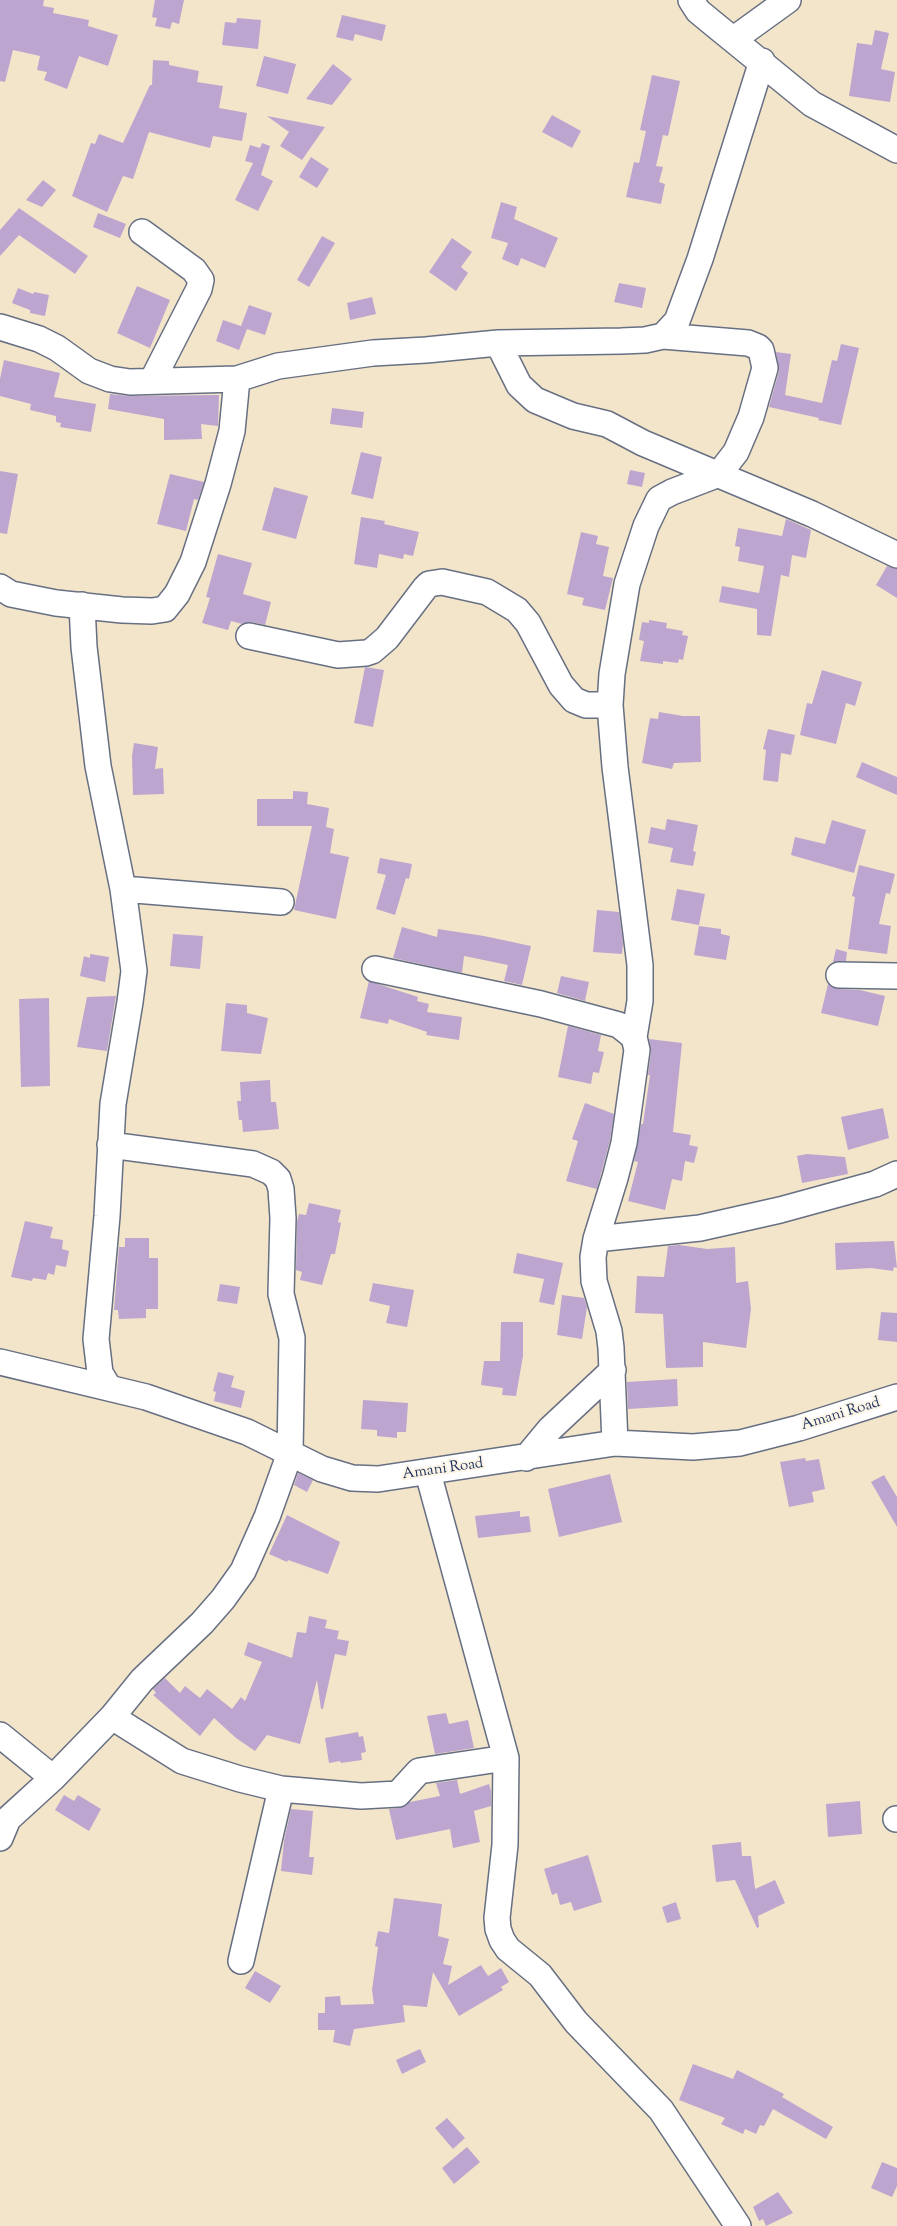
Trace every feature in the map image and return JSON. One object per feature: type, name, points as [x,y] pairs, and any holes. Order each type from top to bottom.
[{"type":"street","points":[[690,0],[698,11],[812,104],[897,150]]},
{"type":"street","points":[[734,39],[788,0]]},
{"type":"street","points":[[663,336],[677,320],[700,259],[762,62]]},
{"type":"street","points":[[142,232],[194,270],[200,280],[199,289],[152,381]]},
{"type":"street","points":[[0,327],[39,339],[57,348],[89,371],[110,379],[130,382],[237,379],[278,366],[373,353],[498,343],[645,340],[663,336],[748,343],[761,350],[765,361],[763,379],[736,452],[719,474],[666,494],[659,499],[652,510],[627,584],[612,674],[610,705],[616,776],[640,965],[640,1001],[634,1037],[637,1050],[624,1143],[596,1239],[592,1271],[609,1331],[613,1370],[615,1443]]},
{"type":"street","points":[[498,343],[519,385],[535,400],[567,414],[607,424],[643,443],[818,516],[897,555]]},
{"type":"street","points":[[0,587],[11,594],[56,603],[122,610],[152,611],[165,608],[177,594],[193,562],[218,484],[232,431],[237,379]]},
{"type":"street","points":[[736,452],[752,489]]},
{"type":"street","points":[[249,636],[338,655],[366,653],[372,651],[387,638],[406,616],[428,584],[442,582],[487,592],[517,610],[528,623],[561,685],[574,700],[586,705],[610,705]]},
{"type":"street","points":[[82,605],[84,647],[98,766],[123,890],[134,971],[117,1074],[96,1339],[100,1372],[110,1388]]},
{"type":"street","points":[[123,890],[281,902]]},
{"type":"street","points":[[375,969],[541,1004],[619,1025],[634,1037]]},
{"type":"street","points":[[839,975],[897,976]]},
{"type":"street","points":[[0,1838],[8,1818],[53,1778],[112,1717],[142,1680],[202,1623],[223,1599],[243,1571],[267,1517],[290,1453],[292,1338],[281,1294],[283,1218],[281,1189],[278,1179],[270,1172],[253,1164],[110,1145]]},
{"type":"street","points":[[596,1239],[700,1228],[780,1210],[875,1184],[897,1174]]},
{"type":"street","name":"Amani Road","points":[[0,1362],[146,1397],[238,1429],[322,1469],[352,1478],[378,1479],[428,1473],[615,1443],[693,1447],[740,1443],[799,1428],[897,1397]]},
{"type":"street","points":[[526,1458],[550,1429],[613,1370]]},
{"type":"street","points":[[428,1473],[506,1758],[505,1845],[497,1918],[502,1940],[508,1949],[540,1975],[576,2022],[661,2110],[738,2226]]},
{"type":"street","points":[[112,1717],[182,1761],[232,1777],[280,1789],[361,1796],[398,1794],[419,1771],[506,1758]]},
{"type":"street","points":[[0,1735],[53,1778]]},
{"type":"street","points":[[241,1961],[280,1789]]},
{"type":"building","points":[[0,0],[44,0],[43,6],[54,8],[53,13],[89,20],[88,26],[118,35],[108,66],[79,56],[67,89],[44,80],[47,72],[37,70],[40,56],[13,50],[5,82],[0,81]]},
{"type":"building","points":[[155,0],[184,0],[179,24],[172,22],[170,29],[155,26],[157,18],[152,17]]},
{"type":"building","points":[[342,15],[386,25],[382,41],[355,34],[353,41],[336,37]]},
{"type":"building","points":[[237,18],[261,20],[258,49],[222,45],[225,22],[236,23]]},
{"type":"building","points":[[875,30],[889,33],[881,69],[895,72],[890,102],[849,96],[857,43],[872,45]]},
{"type":"building","points":[[264,56],[296,64],[288,94],[256,86]]},
{"type":"building","points":[[153,60],[169,61],[169,65],[199,71],[197,82],[223,86],[219,108],[247,113],[242,141],[213,136],[210,148],[149,132],[133,179],[123,176],[107,212],[72,196],[91,143],[95,144],[99,134],[123,143],[150,85],[152,85]]},
{"type":"building","points":[[333,64],[352,79],[332,105],[306,99]]},
{"type":"building","points":[[652,75],[680,81],[668,136],[663,135],[656,166],[663,167],[659,182],[665,184],[661,204],[626,197],[634,162],[639,163],[646,131],[640,130]]},
{"type":"building","points":[[552,115],[581,131],[572,148],[542,132]]},
{"type":"building","points":[[267,116],[325,127],[302,160],[280,146],[289,132]]},
{"type":"building","points":[[262,143],[270,146],[261,175],[273,181],[258,211],[235,200],[253,163],[245,161],[250,145],[260,148]]},
{"type":"building","points":[[311,157],[329,169],[317,188],[299,177]]},
{"type":"building","points":[[43,180],[56,190],[42,207],[26,200]]},
{"type":"building","points":[[501,202],[517,207],[514,219],[558,238],[545,268],[521,258],[518,266],[502,259],[508,243],[491,238]]},
{"type":"building","points":[[19,208],[88,256],[75,274],[19,235],[0,256],[0,230]]},
{"type":"building","points":[[98,213],[126,224],[120,238],[93,227]]},
{"type":"building","points":[[322,236],[335,243],[309,287],[297,280]]},
{"type":"building","points":[[452,238],[472,252],[461,267],[468,273],[456,291],[429,272]]},
{"type":"building","points":[[619,283],[646,288],[642,308],[614,302]]},
{"type":"building","points":[[137,286],[170,300],[150,348],[117,333]]},
{"type":"building","points":[[18,288],[33,294],[34,292],[49,295],[45,316],[30,313],[30,310],[12,303]]},
{"type":"building","points":[[372,297],[376,314],[350,320],[347,303]]},
{"type":"building","points":[[249,305],[272,313],[265,335],[247,329],[239,350],[216,341],[223,320],[241,326]]},
{"type":"building","points":[[841,344],[859,348],[841,425],[769,407],[779,371],[776,352],[791,354],[785,395],[822,403],[832,360],[837,361]]},
{"type":"building","points":[[4,360],[60,373],[54,397],[96,404],[91,432],[60,427],[61,423],[56,422],[56,416],[30,410],[31,404],[0,396],[0,379]]},
{"type":"building","points":[[110,394],[130,396],[219,395],[218,426],[201,424],[202,439],[164,440],[164,419],[108,409]]},
{"type":"building","points":[[332,408],[364,412],[362,428],[330,424]]},
{"type":"building","points":[[361,452],[382,457],[373,499],[351,494]]},
{"type":"building","points":[[630,470],[645,473],[642,487],[627,484]]},
{"type":"building","points":[[0,471],[18,474],[7,534],[0,533]]},
{"type":"building","points":[[170,474],[204,482],[198,500],[194,499],[186,531],[157,524]]},
{"type":"building","points":[[274,487],[308,496],[296,539],[262,530]]},
{"type":"building","points":[[361,517],[385,521],[384,524],[419,532],[413,556],[404,554],[403,559],[379,554],[377,568],[354,564]]},
{"type":"building","points":[[786,519],[811,530],[806,558],[792,555],[789,577],[781,575],[771,636],[757,635],[757,609],[719,602],[722,586],[759,593],[764,566],[738,561],[740,547],[735,546],[738,528],[782,536]]},
{"type":"building","points":[[581,532],[598,536],[596,544],[609,547],[603,576],[613,578],[605,610],[582,605],[584,598],[567,594]]},
{"type":"building","points":[[218,554],[252,563],[243,594],[271,602],[265,625],[252,622],[242,624],[231,621],[228,630],[202,623],[210,598],[206,597]]},
{"type":"building","points":[[887,566],[897,569],[897,598],[876,585]]},
{"type":"building","points":[[649,620],[667,623],[666,628],[683,631],[682,635],[688,636],[683,660],[679,659],[678,663],[663,661],[663,664],[640,661],[644,641],[639,640],[642,622],[649,623]]},
{"type":"building","points":[[365,667],[384,670],[373,727],[354,723]]},
{"type":"building","points":[[822,670],[862,682],[855,706],[846,703],[836,744],[800,735],[807,703],[812,704]]},
{"type":"building","points":[[659,712],[683,716],[700,716],[701,762],[674,763],[672,769],[642,763],[650,718],[658,719]]},
{"type":"building","points":[[768,729],[795,735],[791,755],[781,753],[778,782],[763,780],[766,750],[763,749]]},
{"type":"building","points":[[134,743],[158,747],[155,769],[163,768],[164,794],[133,795],[132,756]]},
{"type":"building","points":[[862,762],[897,777],[897,795],[856,777]]},
{"type":"building","points":[[293,791],[308,792],[307,804],[329,808],[326,827],[334,829],[330,853],[349,857],[336,919],[294,910],[312,826],[257,826],[257,799],[293,799]]},
{"type":"building","points":[[667,819],[698,825],[693,851],[696,852],[693,866],[670,862],[673,848],[648,843],[651,827],[665,830]]},
{"type":"building","points":[[832,820],[866,830],[854,873],[791,855],[795,837],[825,844]]},
{"type":"building","points":[[380,858],[412,864],[409,879],[406,878],[395,915],[376,909],[386,875],[377,873]]},
{"type":"building","points":[[859,865],[895,874],[890,894],[886,893],[879,924],[891,926],[887,954],[848,949],[855,897],[852,896]]},
{"type":"building","points":[[677,889],[705,894],[699,925],[671,920]]},
{"type":"building","points":[[597,910],[619,912],[623,943],[622,954],[593,952]]},
{"type":"building","points":[[699,926],[721,929],[721,934],[730,936],[726,960],[694,955]]},
{"type":"building","points":[[402,927],[437,937],[438,929],[531,946],[522,985],[504,981],[508,965],[464,956],[462,973],[393,958]]},
{"type":"building","points":[[173,934],[203,936],[200,969],[170,966]]},
{"type":"building","points":[[836,949],[847,952],[846,961],[833,962]]},
{"type":"building","points":[[90,954],[109,957],[105,982],[80,976],[84,956],[90,958]]},
{"type":"building","points":[[561,976],[589,982],[585,1001],[557,993]]},
{"type":"building","points":[[369,981],[418,997],[417,1001],[429,1004],[427,1012],[462,1017],[459,1040],[426,1035],[427,1032],[389,1019],[388,1024],[360,1018]]},
{"type":"building","points":[[828,984],[838,989],[860,990],[885,996],[878,1026],[821,1013]]},
{"type":"building","points":[[116,996],[107,1051],[77,1047],[87,997]]},
{"type":"building","points":[[49,998],[50,1086],[21,1087],[19,999]]},
{"type":"building","points":[[226,1003],[247,1005],[247,1013],[268,1018],[261,1054],[221,1051]]},
{"type":"building","points":[[568,1026],[601,1035],[598,1051],[604,1052],[599,1073],[593,1072],[591,1084],[558,1077]]},
{"type":"building","points":[[649,1039],[682,1043],[673,1132],[691,1135],[689,1145],[698,1147],[694,1163],[685,1161],[682,1181],[672,1179],[665,1210],[628,1201],[638,1162],[634,1161],[641,1124],[643,1124],[650,1075],[648,1075],[651,1052]]},
{"type":"building","points":[[270,1080],[271,1102],[276,1102],[279,1129],[243,1132],[242,1120],[239,1120],[237,1101],[241,1101],[240,1082]]},
{"type":"building","points":[[585,1103],[614,1114],[610,1140],[597,1189],[566,1181],[578,1141],[572,1139]]},
{"type":"building","points":[[883,1108],[889,1138],[848,1150],[841,1117]]},
{"type":"building","points":[[807,1154],[845,1157],[848,1174],[802,1183],[797,1156]]},
{"type":"building","points":[[309,1203],[341,1210],[338,1222],[341,1223],[335,1254],[331,1254],[322,1285],[300,1280],[302,1272],[296,1270],[297,1222],[299,1214],[306,1215]]},
{"type":"building","points":[[25,1221],[53,1227],[50,1238],[63,1240],[62,1249],[69,1251],[66,1267],[56,1265],[54,1275],[48,1273],[46,1280],[33,1278],[32,1281],[11,1277]]},
{"type":"building","points":[[125,1238],[149,1238],[149,1258],[158,1258],[158,1309],[146,1309],[146,1318],[119,1319],[118,1310],[114,1310],[119,1247],[125,1247]]},
{"type":"building","points":[[894,1241],[897,1268],[894,1267],[893,1271],[871,1268],[836,1270],[835,1243]]},
{"type":"building","points":[[679,1245],[707,1249],[735,1247],[736,1283],[748,1281],[751,1309],[746,1348],[703,1342],[703,1367],[666,1368],[663,1314],[635,1313],[637,1276],[664,1277],[668,1246]]},
{"type":"building","points":[[517,1253],[563,1263],[554,1305],[539,1302],[544,1279],[513,1273]]},
{"type":"building","points":[[373,1283],[414,1290],[407,1327],[386,1323],[390,1306],[369,1301]]},
{"type":"building","points":[[220,1284],[240,1287],[237,1304],[217,1301]]},
{"type":"building","points":[[562,1295],[584,1298],[587,1307],[582,1339],[557,1335]]},
{"type":"building","points":[[881,1312],[897,1313],[897,1342],[878,1340]]},
{"type":"building","points":[[501,1322],[523,1322],[523,1356],[516,1396],[502,1395],[503,1388],[481,1385],[484,1361],[500,1361]]},
{"type":"building","points":[[218,1372],[234,1376],[231,1387],[245,1391],[241,1408],[214,1401],[216,1392],[213,1391]]},
{"type":"building","points":[[677,1379],[678,1406],[628,1409],[627,1382]]},
{"type":"building","points":[[363,1400],[408,1403],[406,1432],[397,1432],[397,1438],[377,1436],[377,1430],[361,1429]]},
{"type":"building","points":[[805,1458],[806,1461],[819,1459],[825,1489],[812,1492],[814,1502],[789,1507],[780,1462]]},
{"type":"building","points":[[298,1473],[313,1480],[307,1492],[294,1485]]},
{"type":"building","points":[[610,1474],[622,1522],[559,1537],[548,1489]]},
{"type":"building","points":[[884,1475],[897,1497],[897,1527],[871,1482]]},
{"type":"building","points":[[520,1511],[520,1517],[529,1516],[531,1532],[478,1538],[475,1516]]},
{"type":"building","points":[[287,1515],[340,1542],[328,1574],[288,1560],[287,1562],[269,1554]]},
{"type":"building","points":[[309,1616],[327,1620],[325,1628],[339,1631],[337,1639],[349,1641],[346,1656],[335,1654],[323,1709],[321,1709],[317,1680],[300,1744],[267,1735],[255,1751],[236,1738],[214,1718],[200,1736],[153,1695],[156,1693],[153,1689],[165,1678],[180,1693],[185,1686],[200,1698],[207,1689],[232,1709],[241,1697],[245,1701],[262,1662],[244,1655],[248,1642],[292,1658],[297,1632],[306,1633]]},
{"type":"building","points":[[446,1713],[449,1724],[468,1720],[474,1748],[435,1754],[427,1716]]},
{"type":"building","points":[[358,1732],[359,1737],[363,1736],[366,1752],[361,1753],[362,1760],[329,1763],[325,1738]]},
{"type":"building","points":[[457,1780],[460,1794],[489,1784],[491,1806],[474,1811],[480,1842],[453,1848],[450,1829],[396,1840],[389,1809],[399,1808],[410,1802],[440,1796],[436,1783]]},
{"type":"building","points":[[64,1795],[74,1801],[78,1795],[101,1809],[89,1831],[55,1810]]},
{"type":"building","points":[[860,1801],[862,1834],[828,1837],[826,1804]]},
{"type":"building","points":[[291,1809],[313,1811],[309,1857],[314,1857],[312,1875],[281,1871],[284,1841]]},
{"type":"building","points":[[741,1842],[742,1856],[751,1856],[755,1889],[775,1880],[785,1903],[758,1916],[759,1927],[757,1928],[735,1880],[716,1882],[712,1845]]},
{"type":"building","points":[[588,1855],[602,1902],[574,1911],[571,1902],[560,1905],[557,1893],[552,1895],[544,1869]]},
{"type":"building","points":[[394,1898],[442,1904],[438,1936],[449,1939],[443,1964],[452,1966],[448,1985],[481,1965],[488,1976],[501,1968],[509,1982],[501,1987],[503,1990],[459,2016],[433,1972],[427,2007],[403,2005],[405,2022],[354,2029],[350,2046],[333,2042],[335,2030],[318,2030],[318,2013],[325,2013],[325,1997],[340,1996],[341,2005],[374,2004],[372,1990],[378,1947],[375,1946],[378,1931],[389,1933]]},
{"type":"building","points":[[676,1902],[681,1919],[667,1923],[662,1907]]},
{"type":"building","points":[[255,1971],[281,1986],[270,2003],[245,1988]]},
{"type":"building","points":[[420,2049],[426,2062],[402,2074],[396,2060]]},
{"type":"building","points":[[693,2064],[733,2079],[737,2070],[784,2094],[782,2097],[833,2127],[826,2139],[773,2109],[764,2126],[760,2125],[756,2134],[745,2129],[743,2134],[721,2124],[725,2118],[679,2100]]},
{"type":"building","points":[[447,2118],[465,2138],[453,2149],[435,2128]]},
{"type":"building","points":[[467,2147],[480,2162],[454,2184],[442,2168]]},
{"type":"building","points":[[882,2162],[897,2168],[897,2186],[892,2197],[871,2188]]},
{"type":"building","points":[[778,2192],[793,2213],[766,2226],[763,2219],[759,2221],[753,2207]]}]
